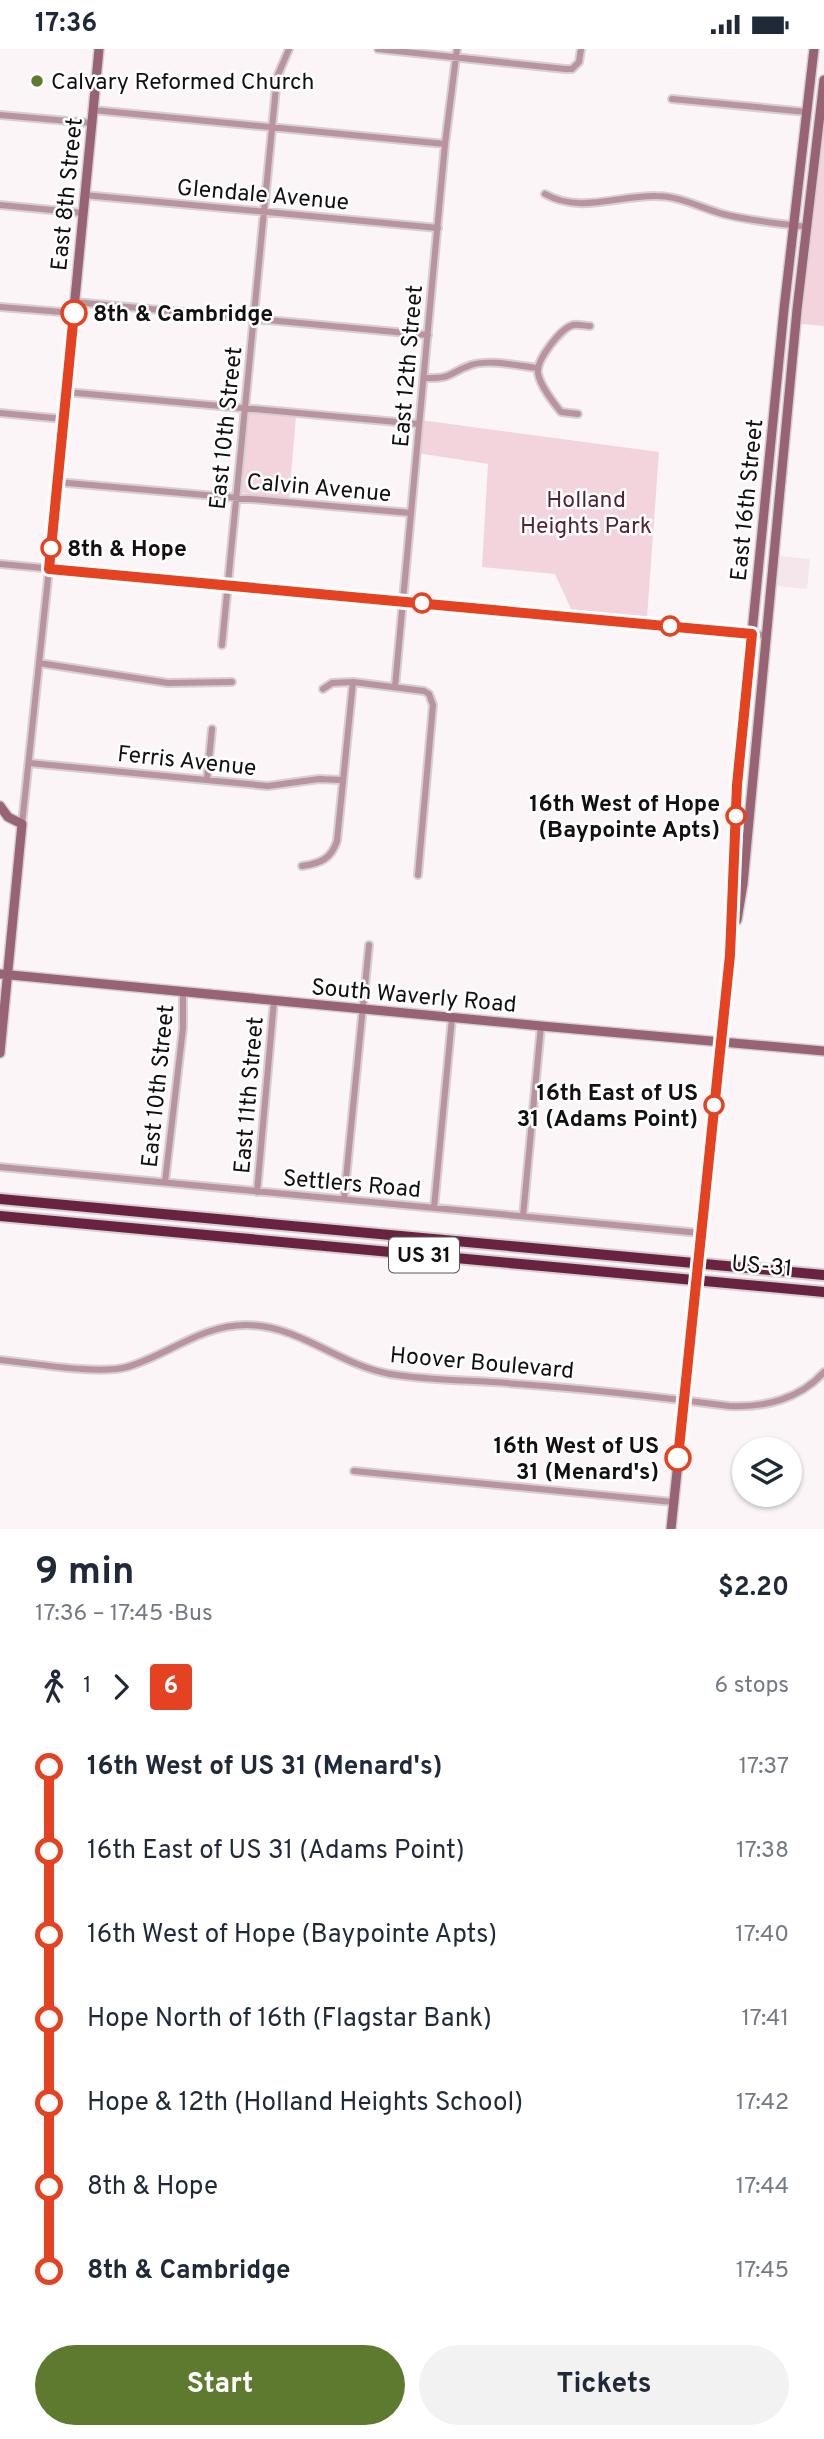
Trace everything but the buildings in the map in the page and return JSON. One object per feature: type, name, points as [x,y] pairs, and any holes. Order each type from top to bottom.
[{"type":"highway","name":"US 31","points":[[0,1199],[824,1275]]},
{"type":"highway","points":[[153,1229],[161,1223],[163,1213]]},
{"type":"highway","name":"US 31","points":[[0,1216],[696,1280]]},
{"type":"highway","points":[[522,1263],[523,1246]]},
{"type":"highway","name":"US-31","points":[[696,1280],[824,1292]]},
{"type":"main road","name":"East 8th Street","points":[[49,569],[99,49]]},
{"type":"main road","name":"East 16th Street","points":[[671,1529],[730,955],[737,785],[784,309],[814,49]]},
{"type":"main road","name":"East 16th Street","points":[[730,955],[743,884],[797,310],[824,80]]},
{"type":"main road","points":[[0,806],[8,817],[22,824]]},
{"type":"main road","name":"East 8th Street","points":[[0,1053],[4,974],[22,824]]},
{"type":"main road","name":"South Waverly Road","points":[[4,974],[183,993],[824,1051]]},
{"type":"street","name":"East 10th Street","points":[[222,645],[276,77],[289,49]]},
{"type":"street","points":[[378,49],[457,53],[572,69],[579,62],[581,49]]},
{"type":"street","name":"East 12th Street","points":[[395,687],[445,144],[457,53]]},
{"type":"street","points":[[672,99],[807,112]]},
{"type":"street","points":[[93,110],[445,144]]},
{"type":"street","points":[[0,115],[92,123]]},
{"type":"street","points":[[545,194],[557,201],[586,204],[657,195],[687,201],[722,213],[808,227]]},
{"type":"street","name":"Glendale Avenue","points":[[84,195],[438,228]]},
{"type":"street","points":[[0,205],[82,213]]},
{"type":"street","points":[[75,302],[428,335]]},
{"type":"street","points":[[0,307],[74,313]]},
{"type":"street","points":[[578,414],[561,412],[538,375],[538,368],[542,355],[563,332],[572,325],[590,326]]},
{"type":"street","points":[[424,378],[444,379],[471,364],[538,368]]},
{"type":"street","points":[[66,392],[419,424]]},
{"type":"street","points":[[0,413],[63,419]]},
{"type":"street","name":"Calvin Avenue","points":[[56,482],[411,513]]},
{"type":"street","points":[[0,564],[765,635]]},
{"type":"street","name":"East 8th Street","points":[[22,824],[49,569]]},
{"type":"street","points":[[39,663],[168,683],[232,682]]},
{"type":"street","points":[[302,866],[321,863],[334,850],[337,841],[354,682]]},
{"type":"street","points":[[323,689],[332,683],[354,682],[424,691],[429,694],[433,705],[418,875]]},
{"type":"street","points":[[208,779],[212,729]]},
{"type":"street","name":"Ferris Avenue","points":[[29,763],[268,786],[319,779],[342,780]]},
{"type":"street","points":[[344,1199],[369,945]]},
{"type":"street","name":"East 10th Street","points":[[164,1182],[183,1028],[183,993]]},
{"type":"street","name":"East 11th Street","points":[[257,1192],[274,1001]]},
{"type":"street","points":[[434,1209],[452,1018]]},
{"type":"street","points":[[523,1216],[541,1026]]},
{"type":"street","name":"Settlers Road","points":[[0,1167],[700,1233]]},
{"type":"street","name":"Hoover Boulevard","points":[[0,1360],[113,1370],[139,1363],[208,1331],[226,1326],[246,1325],[285,1331],[346,1360],[391,1374],[558,1387],[746,1407],[768,1404],[793,1395],[824,1372]]},
{"type":"street","points":[[354,1471],[673,1502]]},
{"type":"shaded area","points":[[779,556],[810,559],[807,589],[777,586]]},
{"type":"green space","points":[[824,105],[824,326],[801,324]]},
{"type":"green space","points":[[252,412],[296,416],[289,499],[241,493],[248,414]]},
{"type":"green space","name":"Holland Heights Park","points":[[420,420],[659,452],[647,618],[572,611],[555,574],[482,567],[488,464],[417,453]]},
{"type":"bus line","name":"6","points":[[74,313],[49,569],[752,634],[737,785],[730,955],[678,1458]]},
{"type":"place","name":"Calvary Reformed Church","points":[[37,81]]},
{"type":"place","name":"8th & Cambridge","points":[[74,313]]},
{"type":"place","name":"8th & Hope","points":[[51,548]]},
{"type":"place","name":"16th West of Hope (Baypointe Apts)","points":[[736,816]]},
{"type":"place","name":"16th East of US 31 (Adams Point)","points":[[714,1105]]},
{"type":"place","name":"16th West of US 31 (Menard's)","points":[[678,1458]]}]
